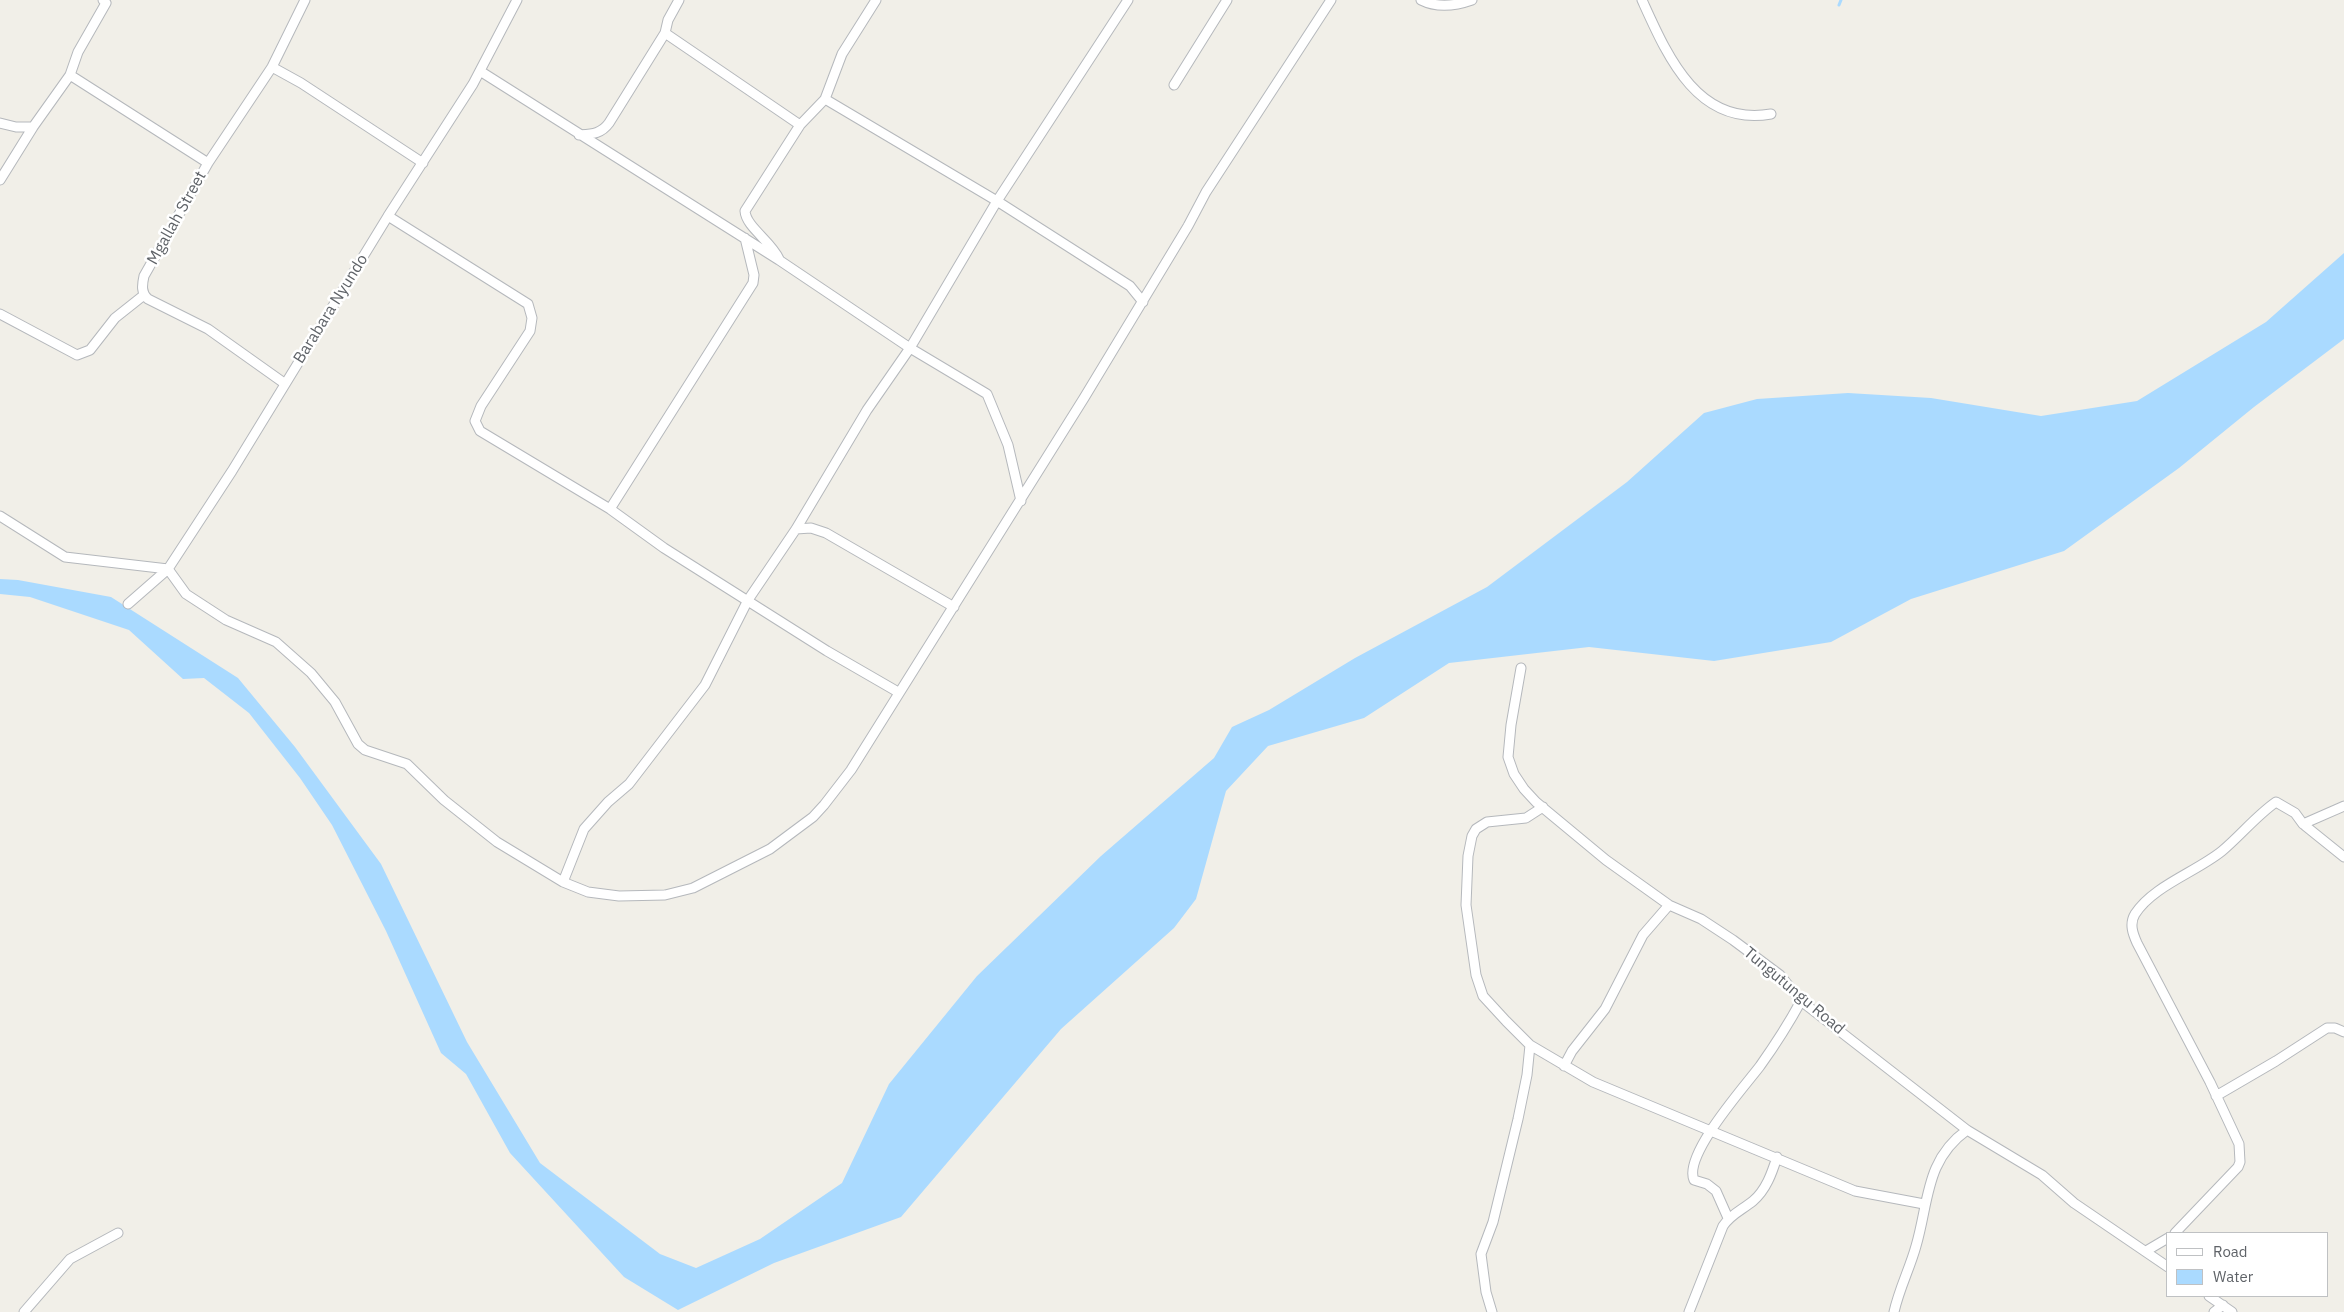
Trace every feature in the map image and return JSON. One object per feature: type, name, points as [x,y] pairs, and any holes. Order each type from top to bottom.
[{"type":"street","name":"Mgallah Street","points":[[144,295],[144,276],[208,163],[272,67],[305,0]]},
{"type":"street","name":"Barabara Nyundo","points":[[128,604],[168,569],[232,471],[284,383],[480,71],[517,0]]},
{"type":"street","points":[[579,135],[595,134],[606,127],[665,33],[668,20],[679,0]]},
{"type":"street","points":[[563,882],[584,829],[608,802],[629,784],[705,685],[748,600],[796,529],[867,410],[910,348],[997,201],[1128,0]]},
{"type":"street","points":[[1174,85],[1227,0]]},
{"type":"street","points":[[0,516],[65,557],[168,569],[186,594],[226,620],[276,642],[311,673],[326,690],[358,744],[365,750],[407,764],[447,803],[497,842],[563,882],[588,892],[611,895],[665,895],[693,888],[770,849],[791,834],[824,805],[851,770],[898,692],[954,608],[1021,501],[1143,302],[1206,192],[1331,0]]},
{"type":"street","points":[[1421,0],[1443,6],[1462,4],[1472,0]]},
{"type":"street","points":[[1642,0],[1668,54],[1680,72],[1704,100],[1720,109],[1754,117],[1771,114]]},
{"type":"street","points":[[0,180],[33,127],[70,75],[78,52],[106,1]]},
{"type":"street","points":[[779,260],[769,242],[752,227],[745,211],[800,125],[825,99],[842,54],[872,2]]},
{"type":"street","points":[[665,33],[800,125]]},
{"type":"street","points":[[272,67],[301,83],[423,163]]},
{"type":"street","points":[[480,71],[745,238],[910,348],[987,394],[1008,445],[1021,501]]},
{"type":"street","points":[[70,75],[208,163]]},
{"type":"street","points":[[825,99],[997,201],[1130,286],[1143,302]]},
{"type":"street","points":[[0,123],[16,128],[33,127]]},
{"type":"street","points":[[388,216],[528,304],[532,318],[530,331],[481,406],[476,416],[476,426],[488,436],[610,510],[664,548],[827,651],[898,692]]},
{"type":"street","points":[[610,510],[753,283],[754,275],[745,238]]},
{"type":"street","points":[[0,314],[77,355],[90,350],[115,318],[144,295],[153,302],[208,329],[284,383]]},
{"type":"street","points":[[796,529],[812,528],[826,533],[954,608]]},
{"type":"street","name":"Tungutungu Road","points":[[1521,668],[1511,725],[1508,757],[1514,774],[1524,789],[1543,807],[1606,860],[1670,905],[1700,919],[1733,940],[1780,975],[1801,1001],[1967,1130],[2042,1175],[2074,1203],[2166,1266]]},
{"type":"street","points":[[2176,1232],[2234,1172],[2240,1162],[2239,1144],[2132,934],[2131,923],[2135,914],[2154,895],[2221,852],[2276,802],[2295,813],[2303,824],[2344,857]]},
{"type":"street","points":[[2303,824],[2344,806]]},
{"type":"street","points":[[1543,807],[1526,818],[1505,819],[1481,824],[1472,836],[1468,856],[1466,905],[1478,985],[1490,1005],[1530,1045],[1593,1082],[1711,1129],[1855,1191],[1924,1204]]},
{"type":"street","points":[[1564,1066],[1572,1051],[1605,1009],[1643,935],[1670,905]]},
{"type":"street","points":[[1728,1218],[1716,1191],[1707,1184],[1694,1180],[1692,1176],[1701,1149],[1711,1129],[1728,1104],[1759,1067],[1801,1001]]},
{"type":"street","points":[[2216,1096],[2327,1028],[2335,1028],[2344,1032]]},
{"type":"street","points":[[1492,1312],[1486,1292],[1481,1254],[1492,1222],[1518,1119],[1527,1075],[1530,1045]]},
{"type":"street","points":[[1894,1312],[1908,1266],[1916,1249],[1929,1183],[1938,1162],[1951,1145],[1967,1130]]},
{"type":"street","points":[[1689,1312],[1717,1236],[1728,1218],[1754,1200],[1764,1188],[1777,1157]]},
{"type":"street","points":[[24,1312],[70,1259],[118,1233]]},
{"type":"street","points":[[2146,1251],[2166,1239]]},
{"type":"street","points":[[2211,1297],[2232,1312]]},
{"type":"street","points":[[2214,1312],[2223,1305]]},
{"type":"water","points":[[2344,253],[2344,339],[2254,407],[2179,468],[2064,551],[1911,599],[1831,642],[1714,661],[1589,647],[1449,663],[1364,718],[1268,746],[1226,791],[1196,899],[1174,928],[1061,1029],[901,1217],[774,1263],[678,1310],[624,1277],[510,1153],[466,1074],[441,1053],[386,931],[332,825],[300,778],[249,713],[204,678],[183,679],[129,630],[30,597],[0,594],[0,579],[18,580],[111,597],[238,678],[295,747],[381,864],[467,1042],[540,1163],[660,1254],[696,1268],[760,1239],[842,1183],[889,1084],[977,976],[1101,856],[1214,758],[1232,727],[1269,710],[1355,658],[1487,587],[1627,482],[1704,413],[1757,399],[1848,393],[1931,398],[2041,416],[2137,401],[2266,322]]},
{"type":"waterway","points":[[1839,5],[1841,0]]}]
